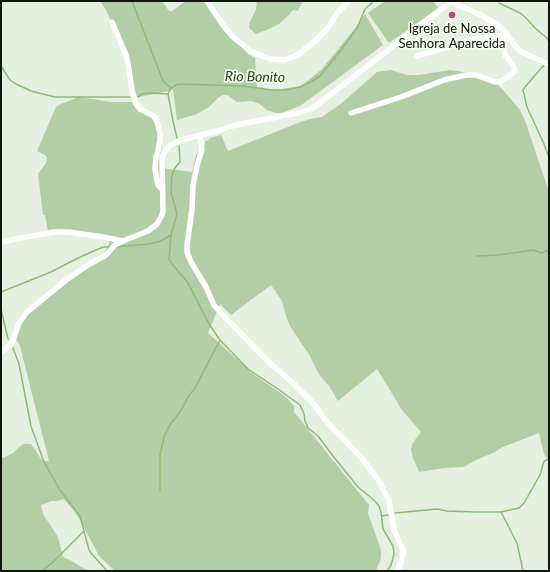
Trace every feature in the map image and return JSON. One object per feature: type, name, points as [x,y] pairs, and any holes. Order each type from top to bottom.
[{"type":"street","points":[[207,1],[225,28],[250,51],[271,59],[285,60],[299,54],[314,42],[324,32],[338,12],[349,1]]},
{"type":"street","points":[[1,352],[12,343],[21,320],[27,312],[66,280],[106,255],[123,241],[148,231],[157,224],[163,210],[162,157],[170,145],[181,140],[236,125],[298,113],[313,108],[452,2],[480,14],[498,25],[520,52],[549,64]]},
{"type":"street","points":[[112,22],[126,55],[136,104],[140,109],[154,116],[158,122],[160,140],[155,169],[158,185],[162,189]]},
{"type":"street","points":[[416,56],[470,40],[504,34]]},
{"type":"street","points":[[351,113],[401,97],[432,84],[454,77],[476,75],[496,82],[506,78],[515,70],[504,52],[504,34]]},
{"type":"street","points":[[200,135],[202,149],[198,159],[193,185],[192,209],[187,245],[188,256],[206,287],[214,305],[268,361],[313,403],[327,422],[360,456],[380,481],[389,502],[394,530],[403,550],[401,563],[397,571]]},
{"type":"street","points":[[1,242],[53,232],[69,232],[123,241]]},
{"type":"green space","points":[[100,1],[162,1],[169,11],[172,11],[186,1],[207,1],[216,16],[248,54],[255,58],[257,87],[276,90],[300,86],[322,69],[365,14],[383,45],[300,106],[281,113],[267,110],[258,103],[251,101],[237,102],[227,95],[223,95],[209,107],[197,114],[177,120],[173,90],[135,98],[118,38],[106,10]]},
{"type":"green space","points":[[257,1],[303,1],[298,11],[293,10],[279,24],[256,34],[249,28],[256,9]]},
{"type":"green space","points":[[385,1],[433,1],[438,8],[389,43],[368,13]]},
{"type":"green space","points":[[391,70],[407,75],[419,75],[450,70],[470,73],[483,78],[498,85],[504,91],[520,110],[526,123],[549,192],[549,460],[544,454],[539,433],[503,447],[464,467],[444,468],[419,472],[411,450],[412,444],[421,432],[402,410],[377,369],[338,401],[329,386],[321,377],[310,356],[290,326],[282,301],[271,285],[231,315],[220,304],[208,333],[252,373],[289,400],[294,406],[294,412],[369,505],[368,513],[381,550],[381,558],[376,571],[115,571],[99,556],[80,520],[64,499],[41,505],[43,514],[58,537],[63,557],[88,571],[1,571],[1,459],[13,453],[23,444],[31,444],[41,459],[49,461],[20,346],[13,334],[25,316],[84,267],[105,252],[109,244],[109,239],[48,231],[45,215],[43,215],[38,174],[46,163],[47,158],[45,155],[37,151],[56,107],[79,97],[111,102],[135,102],[154,121],[162,139],[161,168],[192,172],[196,155],[205,144],[205,141],[210,138],[221,135],[228,151],[298,123],[322,117],[342,103],[377,72]]},
{"type":"waterway","points":[[132,1],[163,81],[171,88]]},
{"type":"waterway","name":"Rio Bonito","points":[[177,138],[168,94],[171,88],[178,84],[243,86],[271,90],[286,90],[300,87],[320,76],[357,28],[365,9],[374,1]]},
{"type":"waterway","points":[[499,3],[520,13],[547,38],[549,42]]},
{"type":"waterway","points":[[544,65],[523,90],[527,107],[549,158]]},
{"type":"waterway","points":[[1,66],[10,80],[16,84],[31,91],[55,97],[130,97]]},
{"type":"waterway","points":[[138,97],[142,94],[150,93],[168,94]]},
{"type":"waterway","points":[[179,146],[180,162],[172,175],[171,192],[177,214],[171,235],[169,259],[188,283],[209,324],[220,340],[248,369],[300,405],[308,428],[318,436],[358,487],[379,506],[383,529],[393,546],[394,554],[391,565],[387,571]]},
{"type":"waterway","name":"Rio Bonito","points":[[115,247],[149,244],[161,241],[171,235]]},
{"type":"waterway","name":"Rio Bonito","points":[[1,292],[51,272],[103,247],[109,247]]},
{"type":"waterway","points":[[477,256],[498,255],[534,250],[541,253],[549,250]]},
{"type":"waterway","points":[[1,309],[8,339]]},
{"type":"waterway","points":[[160,491],[160,455],[164,437],[172,422],[195,388],[220,340]]},
{"type":"waterway","points":[[13,348],[19,364],[31,426],[44,462],[60,490],[80,516],[89,550],[107,571]]},
{"type":"waterway","points":[[395,513],[437,509],[447,511],[501,512],[519,508],[524,503],[540,475],[544,461],[549,459]]},
{"type":"waterway","points":[[501,512],[517,543],[523,571]]},
{"type":"waterway","points":[[381,516],[389,515]]},
{"type":"waterway","points":[[42,571],[84,531]]},
{"type":"place","name":"Igreja de Nossa Senhora Aparecida","points":[[452,15]]}]
